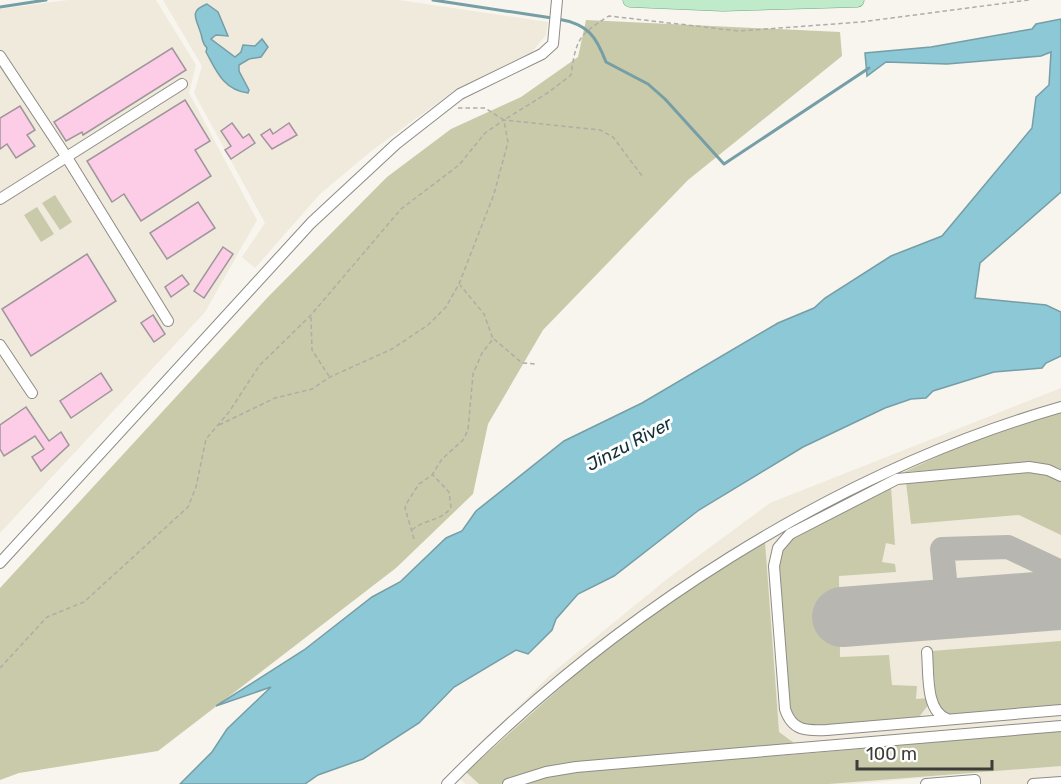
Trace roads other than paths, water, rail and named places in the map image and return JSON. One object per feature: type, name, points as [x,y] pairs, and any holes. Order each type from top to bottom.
[{"type":"main road","points":[[630,0],[721,2],[857,0]]},
{"type":"street","points":[[0,563],[311,223],[396,144],[460,94],[542,54],[553,44],[556,0]]},
{"type":"street","points":[[0,56],[66,156],[168,321]]},
{"type":"street","points":[[0,199],[182,84]]},
{"type":"street","points":[[0,345],[32,393]]},
{"type":"street","points":[[447,784],[572,669],[720,565],[796,518],[977,435],[1061,407]]},
{"type":"street","points":[[1061,476],[1048,470],[1029,467],[897,479],[790,534],[778,548],[774,566],[785,709],[791,724],[800,729],[810,731],[1061,710]]},
{"type":"street","points":[[927,652],[932,703],[936,713],[948,719]]},
{"type":"street","points":[[508,784],[546,772],[576,767],[1061,726]]},
{"type":"street","points":[[926,784],[975,780],[975,784]]},
{"type":"street","points":[[1033,784],[1061,782]]},
{"type":"water","points":[[207,4],[218,12],[228,36],[216,35],[211,39],[235,57],[241,52],[243,45],[255,46],[262,39],[268,47],[261,57],[249,59],[239,65],[239,71],[249,90],[248,93],[232,88],[226,83],[206,52],[207,48],[195,15],[198,9]]},
{"type":"water","name":"Jinzu River","points":[[1061,19],[1061,192],[980,263],[975,298],[1046,305],[1061,312],[1061,356],[1046,363],[1042,368],[994,372],[933,391],[926,398],[911,399],[885,408],[803,447],[699,510],[614,576],[578,594],[556,619],[552,630],[528,654],[516,650],[454,687],[419,723],[363,759],[318,775],[305,784],[180,784],[212,752],[227,729],[271,687],[216,706],[304,650],[372,597],[400,582],[446,538],[462,531],[476,511],[564,441],[642,403],[778,323],[814,308],[825,298],[891,256],[942,236],[1032,128],[1036,97],[1049,85],[1051,52],[1041,56],[947,64],[886,62],[867,76],[865,53],[931,47],[1032,29],[1036,24]]},
{"type":"waterway","points":[[0,7],[46,0]]},
{"type":"waterway","points":[[433,0],[552,18]]},
{"type":"waterway","points":[[558,19],[577,24],[590,33],[606,62],[648,84],[665,99],[724,164],[869,68]]}]
